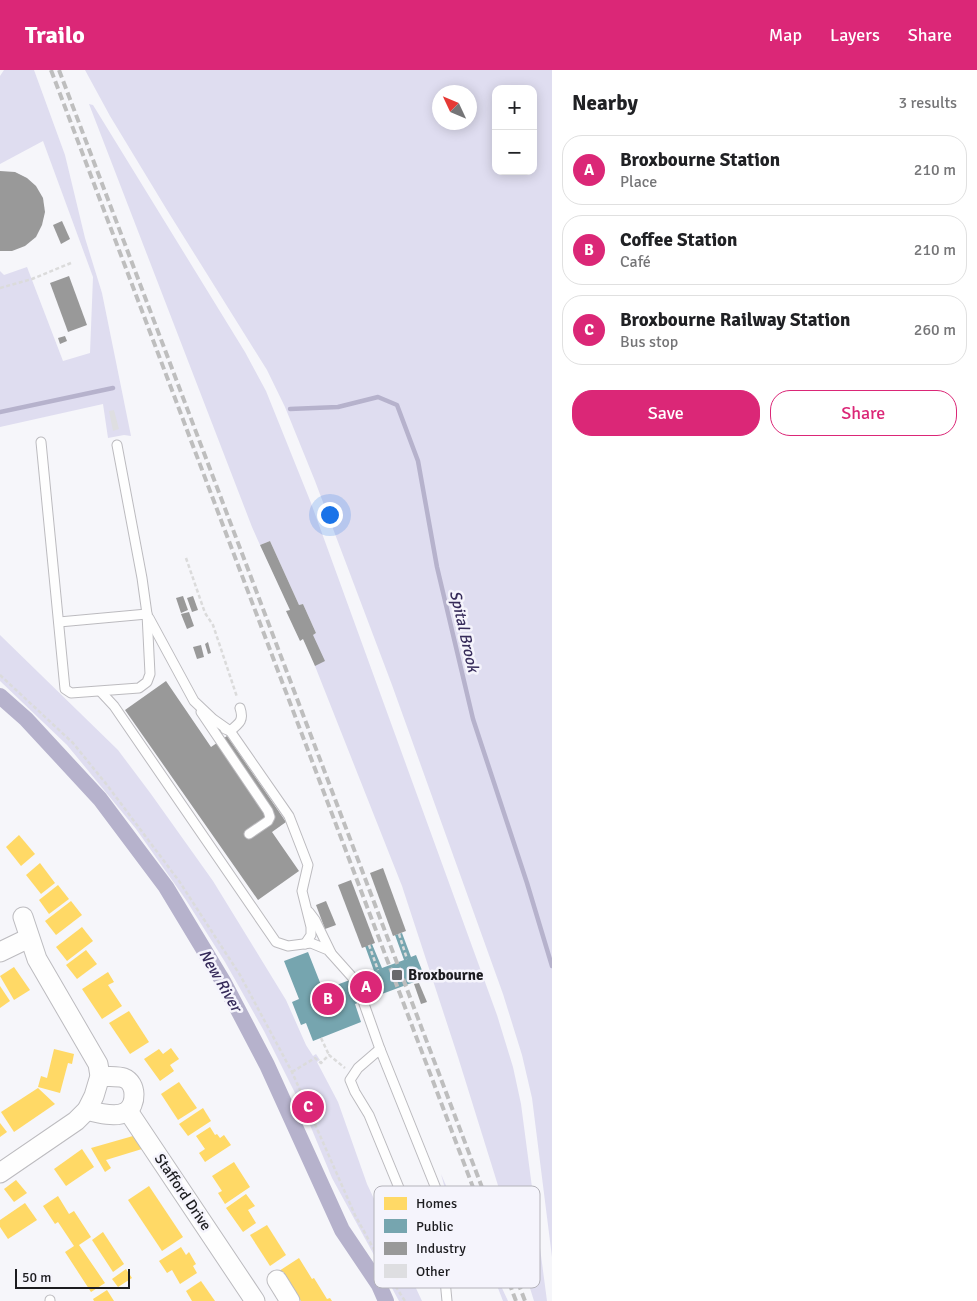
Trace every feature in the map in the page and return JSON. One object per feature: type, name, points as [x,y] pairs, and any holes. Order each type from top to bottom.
[{"type":"street","points":[[0,1172],[76,1121],[87,1110],[94,1096],[100,1076],[98,1064],[37,959],[23,917]]},
{"type":"street","points":[[0,952],[29,938]]},
{"type":"street","points":[[87,1110],[114,1114],[128,1111],[132,1106],[134,1094],[129,1081],[119,1077],[100,1076]]},
{"type":"street","name":"Stafford Drive","points":[[128,1111],[255,1301]]},
{"type":"street","points":[[277,1280],[290,1301]]},
{"type":"lane","points":[[41,442],[65,689],[72,694],[139,688],[147,682],[150,674],[147,614],[141,568],[117,445]]},
{"type":"lane","points":[[59,622],[147,614]]},
{"type":"lane","points":[[147,614],[194,701],[268,811],[270,817],[268,821],[250,834]]},
{"type":"lane","points":[[101,692],[114,706],[276,942],[288,946],[311,943],[328,950],[353,978]]},
{"type":"lane","points":[[194,701],[213,719],[230,731],[289,816],[308,864],[302,891],[311,926],[311,935],[305,944]]},
{"type":"lane","points":[[230,731],[241,722],[243,717],[240,708]]},
{"type":"lane","points":[[220,741],[220,731],[224,729],[230,731]]},
{"type":"lane","points":[[307,910],[315,920],[331,954]]},
{"type":"lane","points":[[363,1002],[435,1186]]},
{"type":"lane","points":[[380,1049],[353,1074],[350,1080],[354,1092],[369,1115],[398,1186]]},
{"type":"lane","points":[[446,1288],[447,1301]]},
{"type":"path","points":[[0,288],[32,279],[70,263]]},
{"type":"path","points":[[186,558],[205,613],[213,625],[240,708]]},
{"type":"path","points":[[0,675],[73,743],[179,881],[240,976],[292,1072],[355,1215],[374,1250]]},
{"type":"path","points":[[398,934],[407,959]]},
{"type":"path","points":[[368,945],[378,970]]},
{"type":"path","points":[[321,1038],[329,1055],[353,1074]]},
{"type":"path","points":[[292,1072],[315,1058],[321,1063],[329,1055]]},
{"type":"path","points":[[396,1288],[405,1301]]},
{"type":"shaded area","points":[[4,70],[34,70],[65,155],[85,238],[102,293],[131,436],[124,435],[108,438],[103,404],[0,427],[0,271],[4,275],[27,267],[63,361],[90,353],[93,277],[43,141],[0,164],[0,76]]},
{"type":"shaded area","points":[[85,70],[552,70],[552,1257],[532,1098],[522,1055],[503,994],[392,685],[285,407],[267,370],[110,116]]},
{"type":"shaded area","points":[[89,104],[93,105],[245,352],[266,391],[311,503],[497,1015],[513,1067],[521,1104],[532,1186],[498,1186],[402,886],[315,666],[313,635],[316,633],[303,604],[299,605],[270,541],[260,545]]},
{"type":"shaded area","points":[[0,635],[118,750],[213,881],[286,1000],[306,1045],[313,1056],[316,1054],[320,1060],[317,1062],[338,1102],[374,1199],[374,1255],[332,1178],[305,1113],[264,1031],[225,962],[186,900],[136,829],[67,745],[0,681]]},
{"type":"shaded area","points":[[540,1248],[547,1301],[534,1301],[530,1288],[540,1288]]},
{"type":"shaded area","points":[[392,1288],[416,1288],[422,1301],[399,1301]]},
{"type":"shaded area","points":[[498,1288],[502,1288],[508,1301],[503,1301]]},
{"type":"building: Homes","points":[[19,835],[35,854],[21,866],[6,847]]},
{"type":"building: Homes","points":[[40,863],[55,883],[41,894],[26,875]]},
{"type":"building: Homes","points":[[58,885],[69,899],[49,914],[39,900]]},
{"type":"building: Homes","points":[[71,901],[82,915],[56,935],[45,921]]},
{"type":"building: Homes","points":[[82,927],[93,941],[67,961],[56,947]]},
{"type":"building: Homes","points":[[86,950],[97,964],[77,979],[66,965]]},
{"type":"building: Homes","points":[[14,967],[30,990],[14,1000],[0,976]]},
{"type":"building: Homes","points":[[108,972],[114,982],[108,985],[122,1006],[102,1019],[82,989]]},
{"type":"building: Homes","points":[[0,986],[10,1001],[0,1008]]},
{"type":"building: Homes","points":[[129,1011],[149,1042],[130,1054],[109,1023]]},
{"type":"building: Homes","points":[[171,1048],[179,1059],[170,1065],[174,1071],[160,1081],[144,1059],[159,1049],[163,1054]]},
{"type":"building: Homes","points":[[54,1049],[74,1054],[72,1064],[68,1063],[60,1093],[38,1087],[41,1076],[47,1078]]},
{"type":"building: Homes","points":[[179,1082],[197,1108],[178,1120],[161,1094]]},
{"type":"building: Homes","points":[[38,1088],[55,1104],[14,1132],[1,1112]]},
{"type":"building: Homes","points":[[203,1108],[211,1121],[188,1136],[179,1124]]},
{"type":"building: Homes","points":[[0,1123],[7,1132],[0,1137]]},
{"type":"building: Homes","points":[[210,1127],[215,1135],[217,1134],[220,1138],[224,1135],[231,1145],[205,1162],[199,1153],[205,1149],[196,1136]]},
{"type":"building: Homes","points":[[133,1136],[142,1149],[106,1160],[111,1168],[105,1172],[91,1148]]},
{"type":"building: Homes","points":[[82,1149],[94,1167],[66,1186],[54,1169]]},
{"type":"building: Homes","points":[[234,1162],[250,1187],[225,1204],[218,1193],[222,1191],[212,1176]]},
{"type":"building: Homes","points":[[16,1180],[27,1193],[14,1202],[4,1189]]},
{"type":"building: Homes","points":[[149,1186],[183,1237],[162,1251],[128,1200]]},
{"type":"building: Homes","points":[[246,1194],[255,1206],[248,1210],[256,1223],[243,1232],[226,1208]]},
{"type":"building: Homes","points":[[58,1196],[69,1214],[74,1211],[91,1237],[79,1245],[105,1283],[91,1292],[65,1252],[74,1246],[58,1222],[55,1224],[43,1206]]},
{"type":"building: Homes","points":[[25,1203],[37,1220],[8,1239],[0,1227],[0,1220]]},
{"type":"building: Homes","points":[[267,1225],[286,1255],[270,1266],[250,1235]]},
{"type":"building: Homes","points":[[103,1232],[124,1264],[113,1272],[92,1240]]},
{"type":"building: Homes","points":[[181,1247],[186,1255],[189,1252],[196,1264],[193,1266],[197,1273],[180,1284],[172,1270],[167,1273],[159,1261]]},
{"type":"building: Homes","points":[[299,1258],[327,1299],[330,1298],[332,1301],[301,1301],[294,1290],[292,1292],[279,1271]]},
{"type":"building: Homes","points":[[126,1269],[132,1278],[118,1287],[112,1279]]},
{"type":"building: Homes","points":[[201,1281],[215,1301],[192,1301],[186,1291]]},
{"type":"building: Homes","points":[[107,1290],[114,1301],[94,1301],[93,1299]]},
{"type":"building: Public","points":[[402,933],[411,957],[416,955],[425,978],[355,1004],[361,1022],[313,1041],[306,1023],[301,1025],[292,1002],[299,999],[284,961],[308,952],[323,990],[374,971],[365,946],[372,944],[382,968],[404,960],[395,935]]},
{"type":"building: Industry","points":[[0,171],[15,172],[27,178],[36,186],[43,198],[45,212],[42,225],[36,237],[25,246],[12,251],[0,251]]},
{"type":"building: Industry","points":[[62,221],[70,239],[61,244],[53,225]]},
{"type":"building: Industry","points":[[69,276],[87,325],[68,332],[50,283]]},
{"type":"building: Industry","points":[[65,336],[67,341],[60,344],[58,338]]},
{"type":"building: Industry","points":[[270,541],[299,605],[303,604],[316,633],[313,635],[325,661],[315,666],[303,639],[300,641],[286,611],[290,610],[260,545]]},
{"type":"building: Industry","points":[[183,596],[188,610],[181,613],[176,598]]},
{"type":"building: Industry","points":[[193,596],[198,610],[192,612],[187,598]]},
{"type":"building: Industry","points":[[189,612],[194,626],[187,629],[181,614]]},
{"type":"building: Industry","points":[[208,642],[211,653],[208,654],[205,644]]},
{"type":"building: Industry","points":[[201,645],[204,657],[197,659],[193,647]]},
{"type":"building: Industry","points":[[166,681],[211,747],[227,736],[286,822],[272,832],[299,871],[258,900],[125,710]]},
{"type":"building: Industry","points":[[383,868],[406,931],[393,936],[370,873]]},
{"type":"building: Industry","points":[[351,880],[375,943],[362,948],[338,885]]},
{"type":"building: Industry","points":[[326,901],[336,925],[325,929],[316,905]]},
{"type":"building: Industry","points":[[419,983],[427,1002],[421,1004],[414,984]]},
{"type":"building: Other","points":[[114,410],[119,429],[113,431],[109,411]]},
{"type":"waterway","name":"Spital Brook","points":[[0,412],[113,388]]},
{"type":"waterway","name":"Spital Brook","points":[[290,409],[338,407],[378,397],[397,405],[418,461],[437,567],[473,719],[552,966]]},
{"type":"waterway","name":"New River","points":[[0,696],[26,719],[100,799],[166,887],[224,983],[267,1065],[342,1230],[374,1278]]},
{"type":"waterway","name":"New River","points":[[380,1288],[386,1301]]},
{"type":"railway","points":[[51,70],[473,1186]]},
{"type":"railway","points":[[59,70],[481,1186]]},
{"type":"railway","points":[[511,1288],[516,1301]]},
{"type":"railway","points":[[520,1288],[525,1301]]},
{"type":"place","name":"Broxbourne","points":[[397,975]]},
{"type":"place","name":"Broxbourne Station","points":[[366,987]]},
{"type":"place","name":"Coffee Station","points":[[328,999]]},
{"type":"place","name":"Broxbourne Railway Station","points":[[308,1107]]}]
